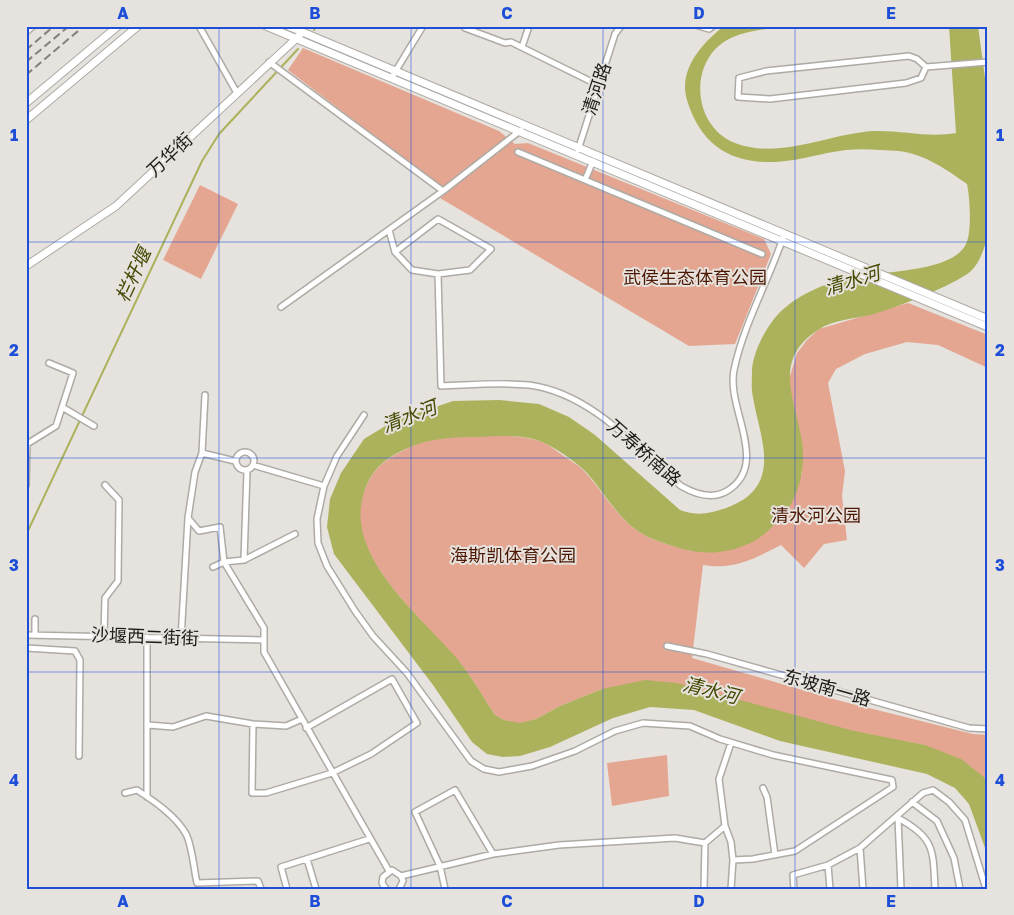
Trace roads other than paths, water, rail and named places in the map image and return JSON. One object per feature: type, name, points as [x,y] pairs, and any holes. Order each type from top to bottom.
[{"type":"street","points":[[26,32],[33,26]]},
{"type":"street","points":[[26,104],[118,26]]},
{"type":"street","points":[[26,120],[138,26]]},
{"type":"street","points":[[199,26],[237,92]]},
{"type":"street","points":[[266,26],[302,32]]},
{"type":"street","points":[[288,26],[393,74],[783,238],[858,274],[988,319]]},
{"type":"street","points":[[393,74],[423,26]]},
{"type":"street","points":[[522,48],[529,26]]},
{"type":"street","name":"清河路","points":[[578,151],[615,34],[622,26]]},
{"type":"street","points":[[699,26],[709,29],[713,26]]},
{"type":"street","points":[[465,28],[522,48],[598,86]]},
{"type":"street","name":"万华街","points":[[26,266],[116,206],[302,32]]},
{"type":"street","points":[[926,67],[921,78],[906,83],[770,99],[738,97],[739,78],[766,71],[909,56],[918,59],[926,67],[988,62]]},
{"type":"street","points":[[269,62],[443,191]]},
{"type":"street","points":[[281,307],[443,191],[522,128]]},
{"type":"street","points":[[578,151],[593,161],[783,238],[866,268],[988,328]]},
{"type":"street","points":[[518,152],[762,254]]},
{"type":"street","points":[[585,180],[593,161]]},
{"type":"street","points":[[388,230],[395,252],[412,270],[438,274],[470,270],[491,249],[438,219],[395,252]]},
{"type":"street","name":"万寿桥南路","points":[[438,274],[441,386],[531,385],[559,394],[584,405],[607,421],[681,486],[695,494],[721,495],[741,477],[747,462],[747,448],[734,397],[734,373],[740,347],[783,238]]},
{"type":"street","points":[[26,485],[26,444],[56,426],[73,373],[49,363]]},
{"type":"street","points":[[181,640],[188,518],[195,472],[202,453],[205,394]]},
{"type":"street","points":[[62,407],[94,426]]},
{"type":"street","points":[[364,415],[337,456],[324,486],[318,527],[318,543],[327,566],[373,636],[407,673],[471,761],[484,769],[498,772],[532,766],[575,751],[615,731],[643,723],[690,726],[773,756],[892,780],[893,787],[795,851],[753,859],[733,860]]},
{"type":"street","points":[[235,461],[240,453],[248,452],[254,459],[253,465],[247,471],[244,560]]},
{"type":"street","points":[[202,453],[235,461]]},
{"type":"street","points":[[235,461],[238,469],[247,471]]},
{"type":"street","points":[[253,465],[324,486]]},
{"type":"street","points":[[104,636],[105,598],[118,582],[119,500],[105,486]]},
{"type":"street","points":[[188,518],[199,531],[220,527],[224,562],[264,628],[264,652],[389,871]]},
{"type":"street","points":[[213,568],[224,562],[244,560],[295,534]]},
{"type":"street","points":[[35,618],[35,634]]},
{"type":"street","name":"沙堰西二街街","points":[[26,635],[147,637],[181,640],[264,640]]},
{"type":"street","points":[[147,637],[147,797]]},
{"type":"street","name":"东坡南一路","points":[[667,646],[707,654],[969,728],[988,729]]},
{"type":"street","points":[[26,648],[75,651],[80,660],[79,756]]},
{"type":"street","points":[[253,724],[252,793],[266,793],[332,773],[371,754],[417,723],[392,679],[306,728]]},
{"type":"street","points":[[148,725],[173,727],[206,716],[253,724],[286,726],[302,720]]},
{"type":"street","points":[[731,742],[719,779],[725,826],[731,842],[733,860],[731,889]]},
{"type":"street","points":[[763,788],[767,797],[774,855]]},
{"type":"street","points":[[124,792],[137,790],[172,818],[187,834],[197,883],[258,881],[261,889]]},
{"type":"street","points":[[445,889],[440,866],[415,812],[455,790],[493,854]]},
{"type":"street","points":[[794,889],[794,875],[828,865],[860,848],[922,793],[933,790],[949,802],[965,820],[986,889]]},
{"type":"street","points":[[912,802],[937,821],[954,858],[960,889]]},
{"type":"street","points":[[901,889],[898,818],[925,836],[933,854],[935,889]]},
{"type":"street","points":[[704,889],[705,843],[725,826]]},
{"type":"street","points":[[288,889],[281,867],[369,838]]},
{"type":"street","points":[[402,876],[493,854],[559,845],[675,838],[705,843]]},
{"type":"street","points":[[860,848],[863,889]]},
{"type":"street","points":[[307,859],[316,889]]},
{"type":"street","points":[[828,865],[830,889]]},
{"type":"street","points":[[385,888],[383,877],[389,871],[395,870],[402,876],[403,882],[399,889]]},
{"type":"water","name":"清水河","points":[[724,26],[827,26],[755,30],[744,33],[718,46],[708,59],[702,74],[700,90],[703,107],[709,122],[720,134],[735,143],[769,149],[873,131],[935,135],[956,133],[949,26],[978,26],[988,100],[988,234],[977,264],[963,277],[924,296],[874,314],[824,326],[804,341],[795,353],[790,379],[791,393],[803,447],[800,480],[793,501],[787,511],[769,530],[753,542],[723,552],[696,552],[655,540],[641,533],[625,520],[586,472],[566,456],[535,439],[502,436],[456,438],[424,442],[414,445],[388,459],[374,472],[363,496],[361,518],[365,541],[375,562],[389,583],[455,656],[495,715],[504,720],[520,723],[536,719],[560,706],[602,689],[645,680],[677,683],[854,731],[925,745],[961,759],[984,777],[988,783],[988,856],[969,804],[955,788],[927,774],[780,741],[694,710],[650,707],[613,718],[550,747],[520,756],[503,757],[487,754],[472,742],[433,685],[334,554],[327,527],[330,499],[341,473],[364,439],[392,422],[453,401],[499,400],[539,404],[569,417],[595,435],[680,510],[700,514],[718,511],[731,506],[747,497],[758,485],[763,472],[763,443],[752,394],[752,370],[754,357],[766,330],[781,311],[798,298],[826,285],[846,278],[929,266],[958,254],[966,244],[970,223],[967,184],[952,173],[918,155],[899,151],[859,149],[775,162],[741,159],[727,153],[714,144],[703,133],[694,118],[685,89],[686,78],[694,58],[700,49]]},
{"type":"waterway","name":"栏杆堰","points":[[314,30],[317,26]]},
{"type":"waterway","name":"栏杆堰","points":[[26,535],[202,161],[219,134],[298,49]]},
{"type":"railway","points":[[26,50],[54,26]]},
{"type":"railway","points":[[26,62],[69,26]]},
{"type":"railway","points":[[26,75],[84,26]]},
{"type":"park label","name":"武侯生态体育公园","points":[[695,278]]},
{"type":"park label","name":"清水河公园","points":[[816,516]]},
{"type":"park label","name":"海斯凯体育公园","points":[[513,556]]}]
